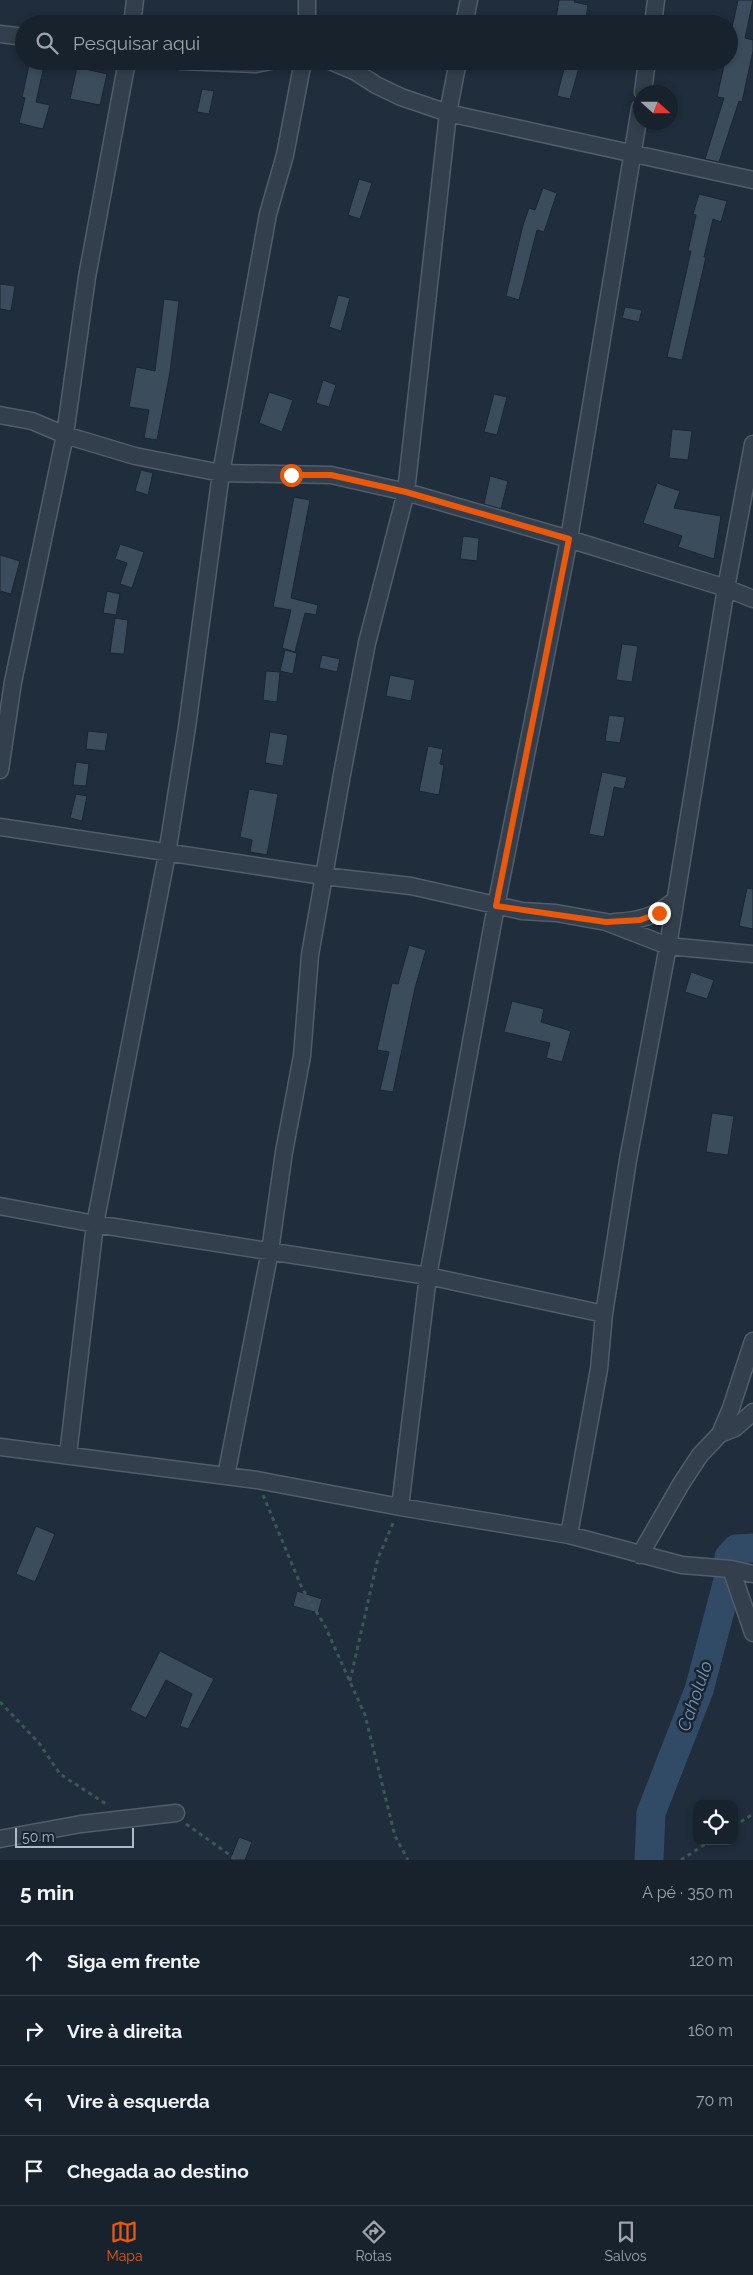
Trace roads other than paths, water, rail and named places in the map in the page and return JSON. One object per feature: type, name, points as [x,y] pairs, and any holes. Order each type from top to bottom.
[{"type":"street","points":[[133,15],[135,0]]},
{"type":"street","points":[[307,0],[308,15]]},
{"type":"street","points":[[466,15],[469,0]]},
{"type":"street","points":[[654,15],[656,0]]},
{"type":"street","points":[[0,34],[15,36]]},
{"type":"street","points":[[0,770],[13,682],[65,435],[88,277],[125,70]]},
{"type":"street","points":[[68,1455],[95,1224],[168,854],[221,474],[268,214],[284,154],[301,70]]},
{"type":"street","points":[[351,70],[376,86],[401,97],[448,113],[753,180]]},
{"type":"street","points":[[226,1476],[270,1251],[284,1152],[302,1056],[310,955],[323,876],[367,643],[406,492],[448,113],[456,70]]},
{"type":"street","points":[[644,85],[646,70]]},
{"type":"street","points":[[400,1507],[428,1276],[496,906],[569,539],[637,130]]},
{"type":"street","points":[[0,415],[32,421],[65,435],[135,456],[221,474],[331,475],[406,492],[569,539],[726,588],[753,599]]},
{"type":"street","points":[[569,1535],[599,1369],[604,1314],[628,1160],[668,946],[726,588],[753,444]]},
{"type":"street","points":[[0,827],[168,854],[323,876],[411,886],[496,906],[606,922],[628,922],[649,918],[659,913],[675,900]]},
{"type":"street","points":[[606,922],[668,946],[753,954]]},
{"type":"street","points":[[0,1206],[95,1224],[428,1276],[604,1314]]},
{"type":"street","points":[[640,1555],[700,1455],[720,1434],[741,1381],[753,1341]]},
{"type":"street","points":[[720,1434],[735,1428],[753,1412]]},
{"type":"street","points":[[4,1451],[68,1455],[257,1480],[400,1507],[569,1535],[682,1565],[731,1569],[753,1574]]},
{"type":"street","points":[[731,1569],[753,1633]]},
{"type":"street","points":[[0,1839],[81,1824],[176,1813]]},
{"type":"waterway","name":"Caholulo","points":[[649,1860],[651,1813],[699,1690],[731,1569],[729,1557],[736,1549],[753,1548]]}]
